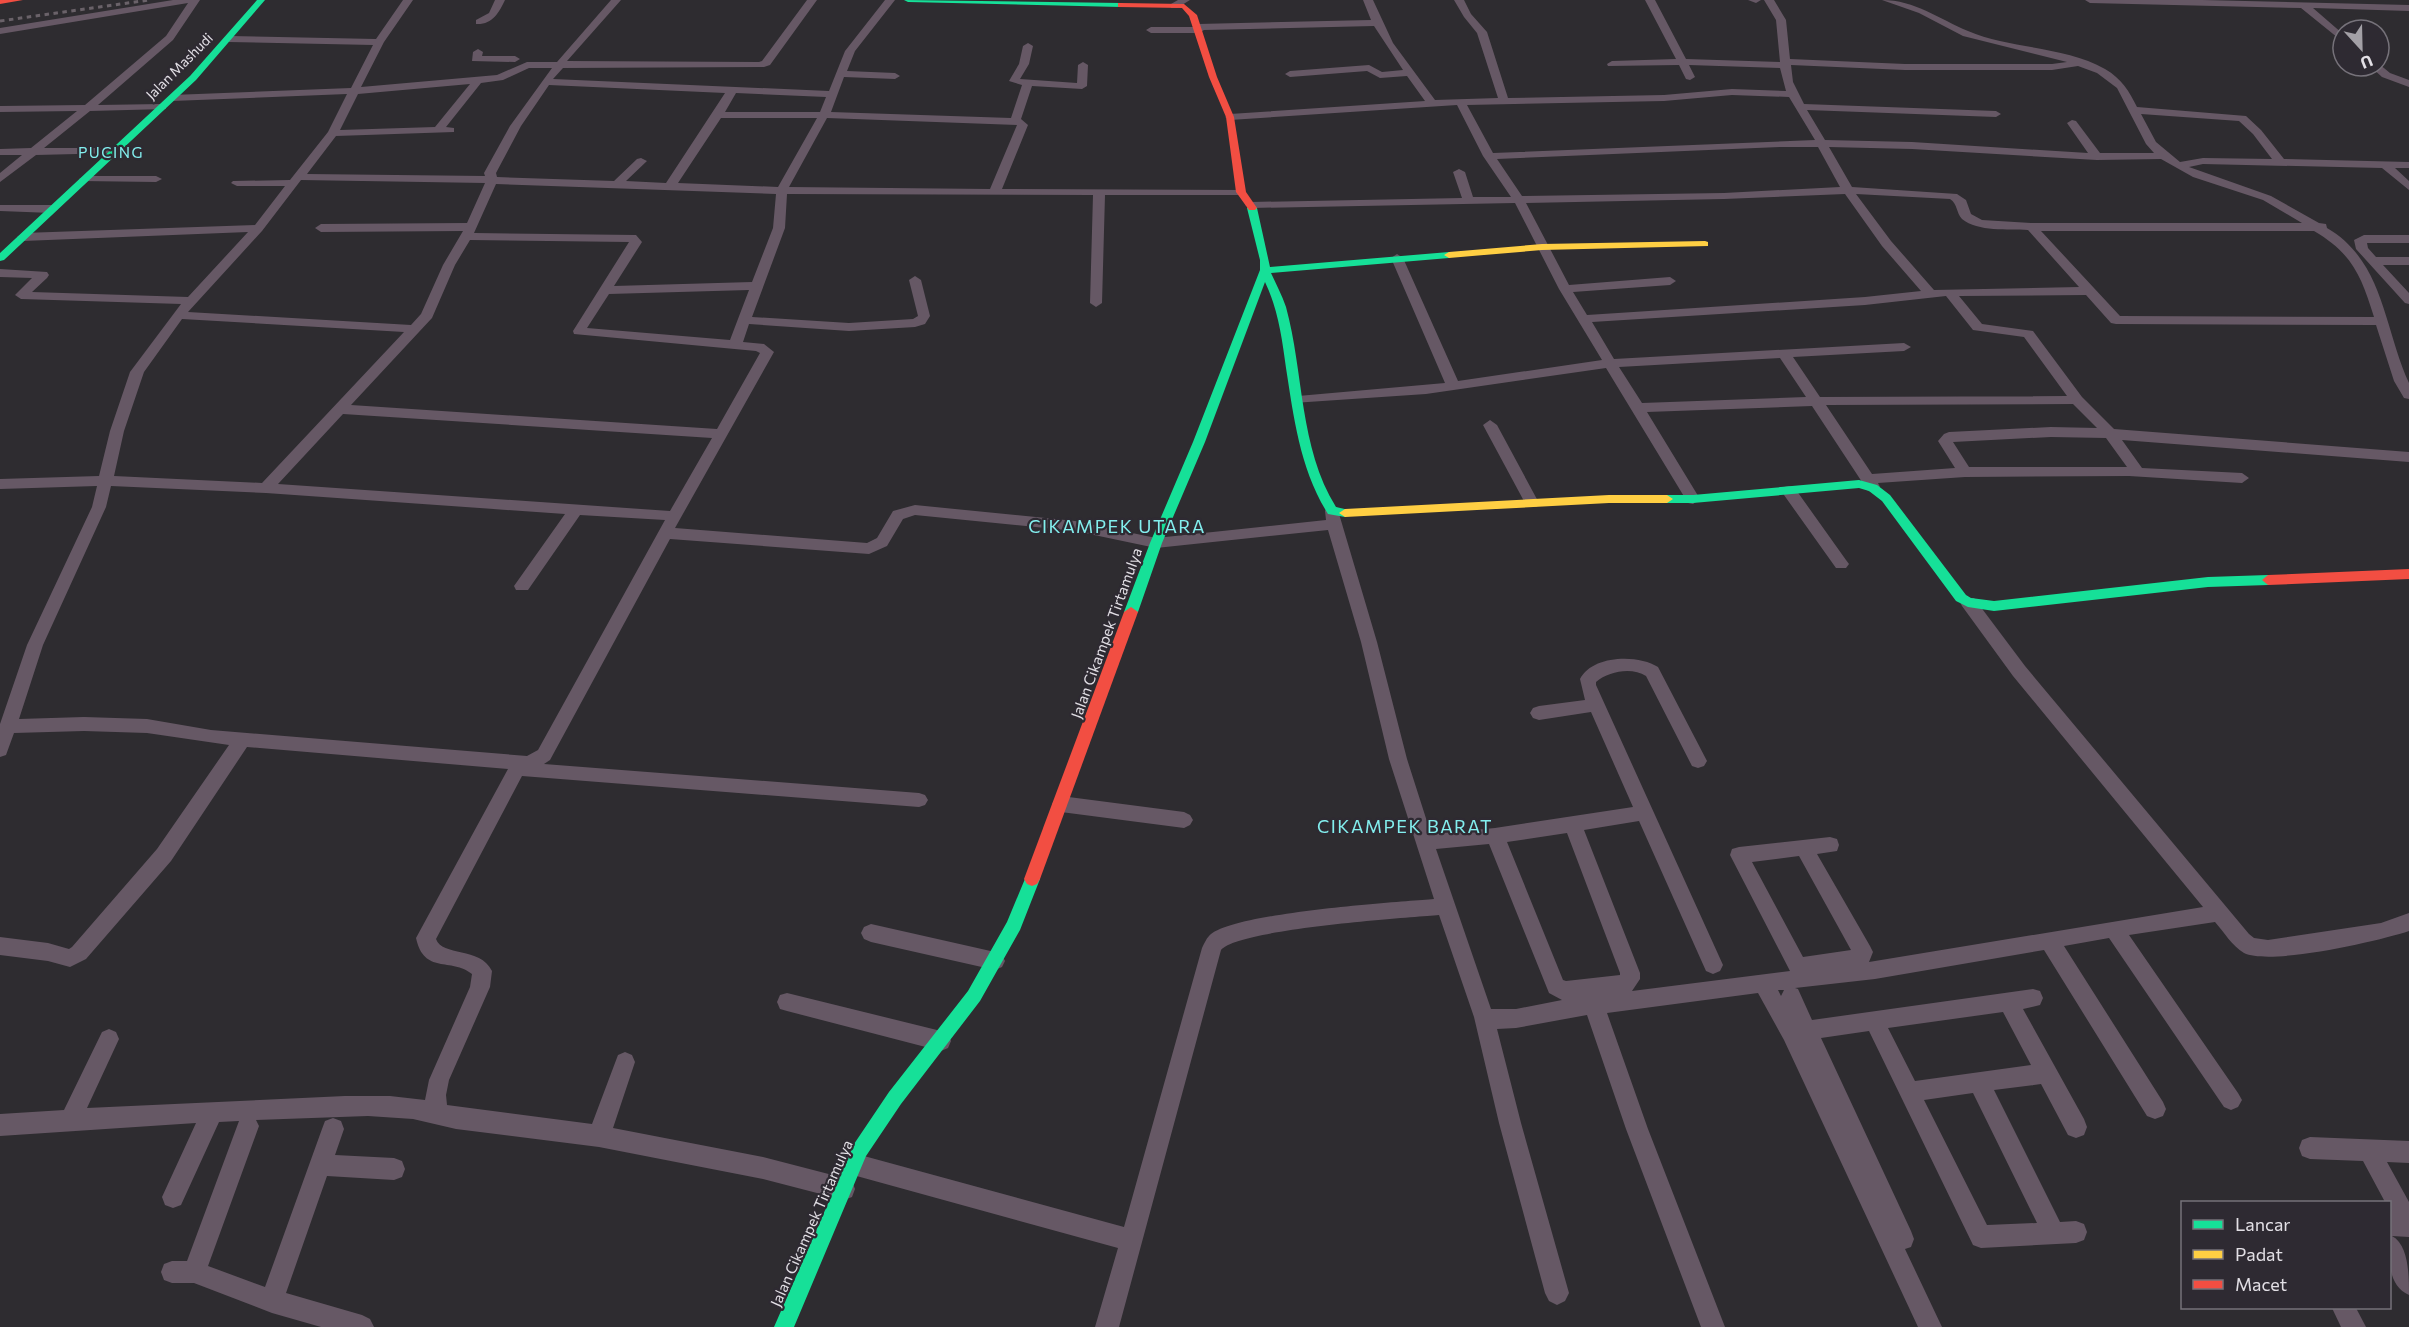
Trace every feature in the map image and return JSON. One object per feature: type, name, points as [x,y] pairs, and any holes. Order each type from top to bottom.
[{"type":"main road","points":[[0,2],[19,0]]},
{"type":"main road","name":"Jalan Mashudi","points":[[0,258],[167,102],[230,39],[261,0]]},
{"type":"main road","points":[[908,0],[1179,3],[1188,8],[1230,117],[1241,192],[1251,205],[1265,260],[1265,270],[1281,307],[1305,440],[1316,480],[1333,518],[1349,514],[1533,503],[1693,498],[1870,483],[1886,498],[1954,591],[1968,603],[1994,606],[2208,582],[2409,574]]},
{"type":"main road","points":[[1265,270],[1542,247],[1704,244]]},
{"type":"main road","name":"Jalan Cikampek Tirtamulya","points":[[784,1327],[853,1164],[872,1129],[974,996],[995,962],[1026,898],[1156,543],[1199,442],[1265,270]]},
{"type":"street","points":[[0,31],[193,0]]},
{"type":"street","points":[[0,179],[170,38],[193,0]]},
{"type":"street","points":[[0,750],[35,645],[93,520],[107,481],[117,431],[137,372],[178,315],[258,228],[333,133],[379,42],[408,0]]},
{"type":"street","points":[[479,22],[493,15],[500,0]]},
{"type":"street","points":[[266,488],[415,329],[433,305],[448,265],[468,231],[492,180],[489,173],[502,147],[559,64],[616,0]]},
{"type":"street","points":[[478,52],[476,59],[518,63],[764,65],[812,0]]},
{"type":"street","points":[[735,345],[779,228],[782,190],[824,115],[855,43],[881,14],[890,0]]},
{"type":"street","points":[[1368,0],[1388,44],[1432,104]]},
{"type":"street","points":[[1460,0],[1467,15],[1482,32],[1504,101]]},
{"type":"street","points":[[1650,0],[1690,77]]},
{"type":"street","points":[[1769,0],[1776,8],[1785,40],[1787,81],[1800,107],[1848,190],[1893,253],[1930,293]]},
{"type":"street","points":[[1887,0],[1922,10],[1966,34],[2074,62],[2115,80],[2121,86],[2151,144],[2163,156],[2197,175],[2267,198],[2317,227],[2352,255],[2367,277],[2401,381],[2409,395]]},
{"type":"street","points":[[2090,0],[2409,8]]},
{"type":"street","points":[[2304,6],[2331,29]]},
{"type":"street","points":[[1151,30],[1377,23]]},
{"type":"street","points":[[230,39],[379,42]]},
{"type":"street","points":[[0,109],[88,107],[356,91],[504,76],[518,63],[519,45]]},
{"type":"street","points":[[1028,46],[1024,64],[1014,81],[1082,86],[1083,65]]},
{"type":"street","points":[[1612,64],[1682,62],[1905,67],[2052,67],[2074,62]]},
{"type":"street","points":[[1290,74],[1369,68],[1380,75],[1411,73]]},
{"type":"street","points":[[841,74],[895,76]]},
{"type":"street","points":[[2391,77],[2409,84]]},
{"type":"street","points":[[333,133],[444,130],[479,79]]},
{"type":"street","points":[[546,82],[834,94]]},
{"type":"street","points":[[1015,121],[1028,83]]},
{"type":"street","points":[[670,186],[718,115],[732,90]]},
{"type":"street","points":[[1230,117],[1460,102],[1664,98],[1732,92],[1794,94]]},
{"type":"street","points":[[1460,102],[1490,156],[1518,199],[1565,289],[1693,498]]},
{"type":"street","points":[[1800,107],[1996,114]]},
{"type":"street","points":[[2133,110],[2238,116],[2257,132],[2280,162]]},
{"type":"street","points":[[718,115],[824,115],[1015,121],[1023,125],[995,191]]},
{"type":"street","points":[[2072,123],[2097,156]]},
{"type":"street","points":[[1490,156],[1822,144],[1932,146],[2097,156],[2163,156]]},
{"type":"street","points":[[0,152],[114,151]]},
{"type":"street","points":[[617,184],[641,161]]},
{"type":"street","points":[[2178,166],[2198,162],[2409,165]]},
{"type":"street","points":[[2229,185],[2229,168],[2247,162]]},
{"type":"street","points":[[2384,165],[2409,186]]},
{"type":"street","points":[[1460,172],[1468,199]]},
{"type":"street","points":[[85,178],[156,179]]},
{"type":"street","points":[[237,183],[297,180],[492,180],[782,190],[1241,192]]},
{"type":"street","points":[[1251,205],[1713,196],[1848,190],[1947,195],[1960,200],[1966,216],[1973,222],[2031,227],[2317,227],[2358,270],[2397,380],[2409,407]]},
{"type":"street","points":[[1096,303],[1099,192]]},
{"type":"street","points":[[0,208],[52,209]]},
{"type":"street","points":[[2031,227],[2116,320],[2377,321]]},
{"type":"street","points":[[23,237],[258,228]]},
{"type":"street","points":[[321,228],[468,231],[635,239],[636,242],[580,328],[582,333],[764,348],[767,355],[675,516],[544,755],[519,766],[426,938],[426,945],[433,954],[474,963],[482,971],[480,987],[439,1080],[435,1095],[437,1112]]},
{"type":"street","points":[[2409,251],[2404,239],[2360,240],[2362,249],[2409,300]]},
{"type":"street","points":[[1397,258],[1453,387]]},
{"type":"street","points":[[2373,261],[2409,261]]},
{"type":"street","points":[[0,273],[43,275],[21,295],[191,301]]},
{"type":"street","points":[[746,320],[849,327],[915,323],[921,321],[924,316],[915,280]]},
{"type":"street","points":[[1565,289],[1670,281]]},
{"type":"street","points":[[606,290],[758,286]]},
{"type":"street","points":[[1585,319],[1865,301],[1930,293],[2088,291]]},
{"type":"street","points":[[1949,292],[1978,327],[2028,334],[2078,400],[2110,433],[2135,465],[2136,469],[2132,472]]},
{"type":"street","points":[[178,315],[415,329]]},
{"type":"street","points":[[1298,400],[1453,387],[1611,363],[1904,347]]},
{"type":"street","points":[[1783,352],[1870,483],[1965,472],[2132,472],[2242,478]]},
{"type":"street","points":[[1639,408],[1816,401],[2078,400]]},
{"type":"street","points":[[338,409],[722,434]]},
{"type":"street","points":[[1490,425],[1533,503]]},
{"type":"street","points":[[1965,472],[1945,441],[1949,437],[2051,432],[2110,433],[2409,457]]},
{"type":"street","points":[[0,484],[107,481],[266,488],[675,516]]},
{"type":"street","points":[[1789,490],[1841,564]]},
{"type":"street","points":[[522,586],[576,509]]},
{"type":"street","points":[[666,533],[869,549],[882,542],[898,515],[915,510],[1075,526],[1156,543],[1333,518],[1369,642],[1398,759],[1470,982],[1484,1017],[1510,1123],[1557,1293]]},
{"type":"street","points":[[1968,603],[2019,671],[2242,940],[2260,949],[2381,932],[2409,922]]},
{"type":"street","points":[[1698,761],[1652,672],[1647,668],[1638,666],[1601,670],[1588,679],[1596,705],[1713,965]]},
{"type":"street","points":[[1539,713],[1596,705]]},
{"type":"street","points":[[8,726],[119,724],[243,740],[920,800]]},
{"type":"street","points":[[0,946],[48,952],[70,958],[79,953],[164,855],[243,740]]},
{"type":"street","points":[[1061,804],[1184,820]]},
{"type":"street","points":[[1424,842],[1494,836],[1645,813]]},
{"type":"street","points":[[1494,836],[1556,986],[1563,991],[1626,984],[1630,979],[1630,973],[1573,825]]},
{"type":"street","points":[[1830,846],[1738,855],[1791,981],[1799,1032],[1930,1327]]},
{"type":"street","points":[[1791,981],[1861,957],[1863,952],[1805,850]]},
{"type":"street","points":[[1107,1327],[1212,948],[1216,941],[1237,931],[1344,915],[1447,906]]},
{"type":"street","points":[[1484,1017],[1495,1021],[1594,1005],[1875,970],[2114,928],[2219,913]]},
{"type":"street","points":[[2114,928],[2231,1100]]},
{"type":"street","points":[[871,933],[995,962]]},
{"type":"street","points":[[2049,940],[2155,1110]]},
{"type":"street","points":[[1763,983],[1799,1032],[1903,1239]]},
{"type":"street","points":[[1799,1032],[2033,998]]},
{"type":"street","points":[[2008,1001],[2076,1127]]},
{"type":"street","points":[[787,1002],[941,1041]]},
{"type":"street","points":[[1594,1005],[1637,1129],[1713,1327]]},
{"type":"street","points":[[1874,1021],[1981,1237],[2065,1232],[1979,1083]]},
{"type":"street","points":[[70,1120],[109,1039]]},
{"type":"street","points":[[599,1136],[625,1062]]},
{"type":"street","points":[[1910,1092],[2047,1073]]},
{"type":"street","points":[[0,1125],[213,1111],[370,1106],[437,1112],[456,1118],[599,1136],[763,1168],[844,1189]]},
{"type":"street","points":[[173,1197],[213,1111]]},
{"type":"street","points":[[248,1126],[183,1272],[272,1301],[331,1324],[362,1327]]},
{"type":"street","points":[[272,1301],[333,1129]]},
{"type":"street","points":[[2310,1148],[2409,1152]]},
{"type":"street","points":[[2369,1150],[2409,1225],[2391,1225]]},
{"type":"street","points":[[853,1164],[1131,1240]]},
{"type":"street","points":[[320,1166],[394,1170]]},
{"type":"street","points":[[2391,1250],[2409,1283]]},
{"type":"street","points":[[2345,1309],[2354,1327]]},
{"type":"railway","points":[[0,21],[149,0]]},
{"type":"traffic: fast","points":[[0,258],[193,78],[261,0]]},
{"type":"traffic: fast","points":[[908,0],[1121,5]]},
{"type":"traffic: fast","points":[[1131,612],[1156,543],[1199,442],[1265,270],[1265,260],[1252,208]]},
{"type":"traffic: fast","points":[[1345,513],[1332,511],[1312,469],[1299,415],[1281,309],[1265,270],[1449,255]]},
{"type":"traffic: fast","points":[[1667,499],[1693,499],[1859,484],[1873,488],[1886,498],[1961,598],[1968,602],[1994,606],[2208,582],[2268,580]]},
{"type":"traffic: fast","points":[[784,1327],[860,1150],[895,1098],[974,996],[1014,925],[1032,879]]},
{"type":"traffic: slow","points":[[1449,255],[1542,247],[1705,244]]},
{"type":"traffic: slow","points":[[1345,513],[1609,499],[1667,499]]},
{"type":"traffic: jam","points":[[0,2],[19,0]]},
{"type":"traffic: jam","points":[[1121,5],[1184,6],[1193,15],[1213,77],[1230,117],[1241,192],[1252,208]]},
{"type":"traffic: jam","points":[[2268,580],[2409,574]]},
{"type":"traffic: jam","points":[[1032,879],[1131,612]]},
{"type":"district","name":"PUCING","points":[[111,152]]},
{"type":"district","name":"CIKAMPEK UTARA","points":[[1117,526]]},
{"type":"district","name":"CIKAMPEK BARAT","points":[[1405,826]]}]
